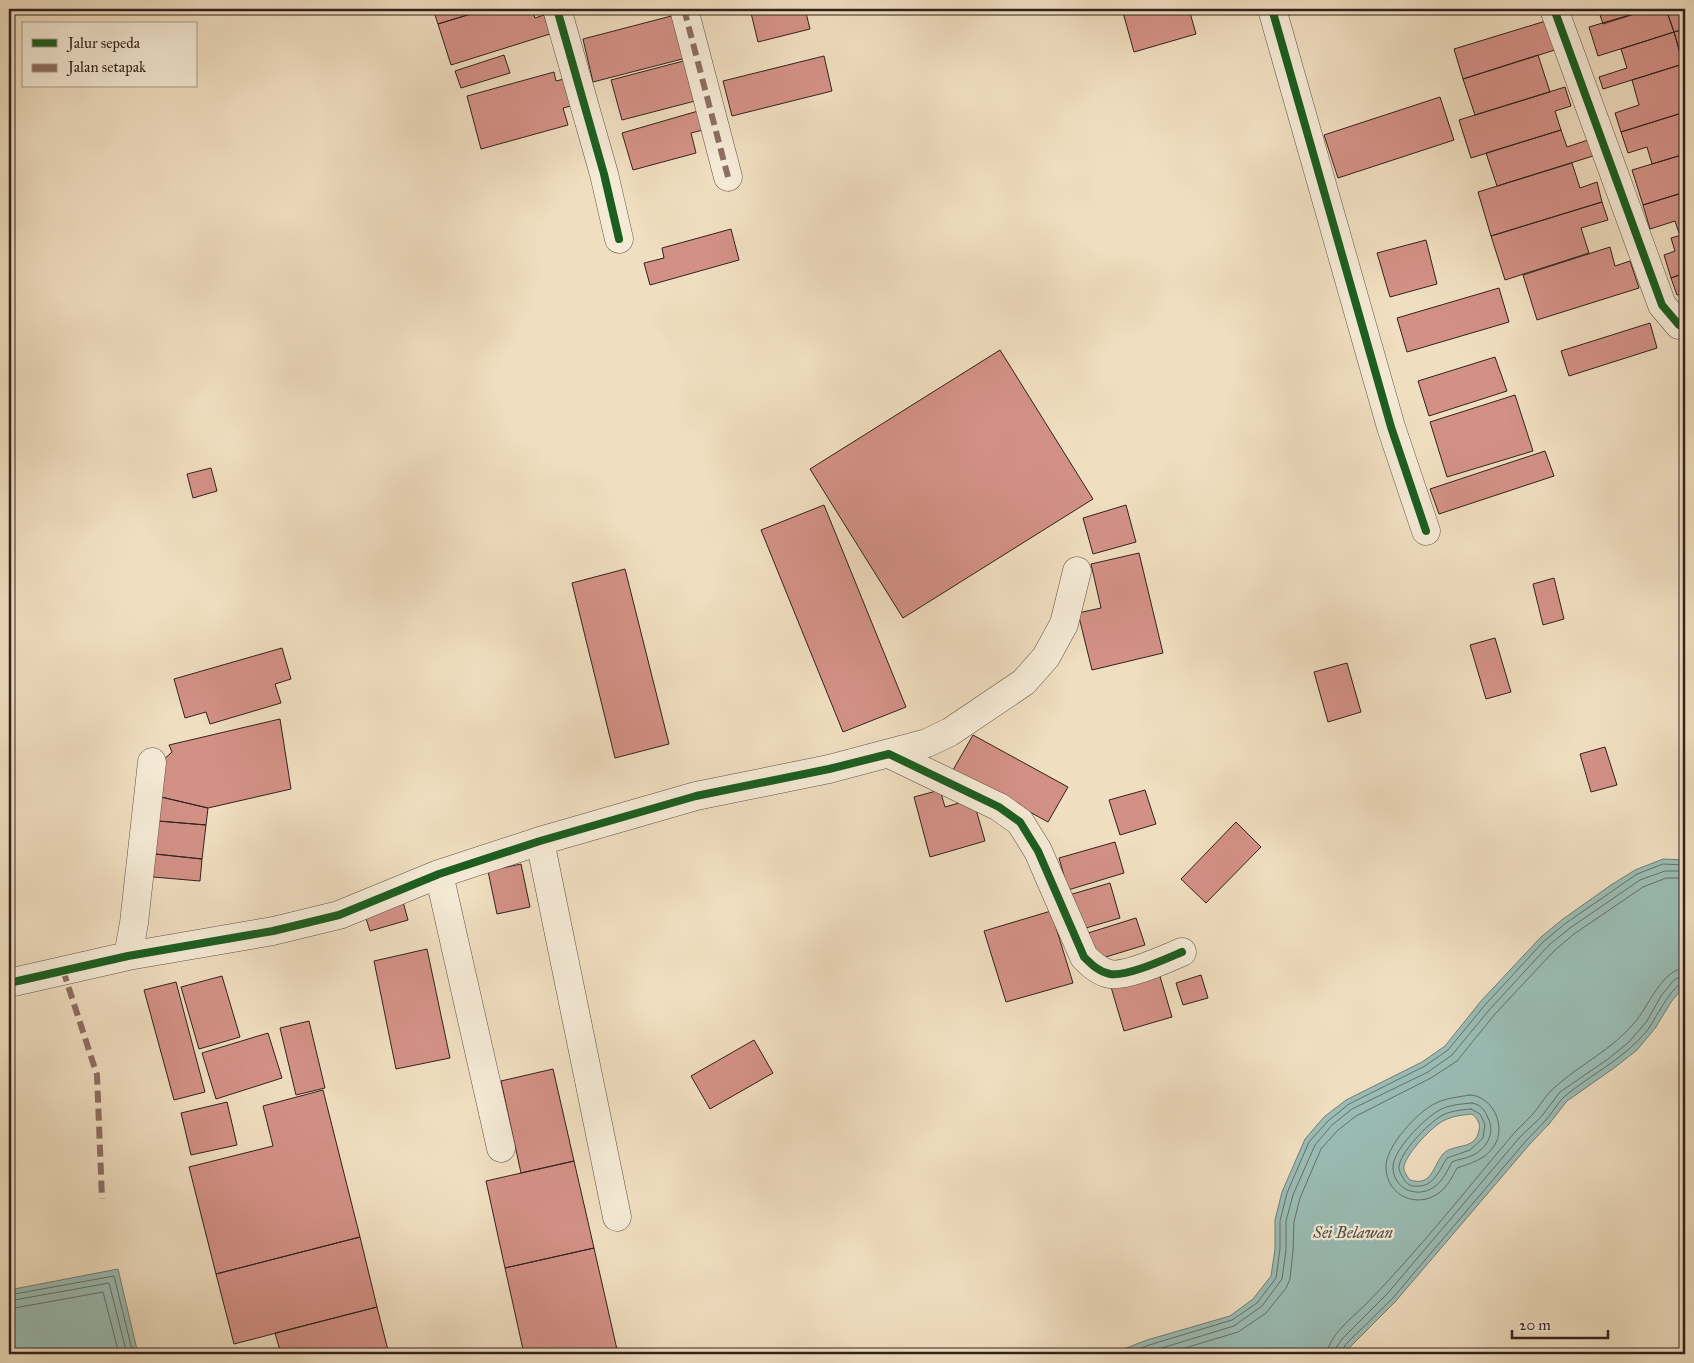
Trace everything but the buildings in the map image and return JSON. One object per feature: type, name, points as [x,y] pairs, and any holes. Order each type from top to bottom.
[{"type":"street","points":[[557,9],[604,174],[619,239]]},
{"type":"street","points":[[684,9],[728,178]]},
{"type":"street","points":[[1272,9],[1391,426],[1426,531]]},
{"type":"street","points":[[1554,9],[1662,305],[1679,325],[1685,326]]},
{"type":"street","points":[[9,983],[128,956],[273,931],[339,915],[439,874],[540,841],[696,796],[829,769],[927,744],[950,732],[1024,682],[1046,656],[1064,624],[1077,570]]},
{"type":"street","points":[[889,754],[999,807],[1020,822],[1038,851],[1084,957],[1094,968],[1110,974],[1129,972],[1182,952]]},
{"type":"street","points":[[128,956],[135,914],[152,762]]},
{"type":"street","points":[[540,841],[617,1217]]},
{"type":"street","points":[[439,874],[501,1148]]},
{"type":"water","name":"Sei Belawan","points":[[1663,859],[1685,860],[1685,985],[1671,1002],[1656,1027],[1637,1050],[1567,1101],[1395,1302],[1345,1354],[1111,1354],[1147,1340],[1230,1316],[1253,1299],[1271,1276],[1275,1249],[1275,1220],[1282,1192],[1305,1139],[1324,1117],[1346,1100],[1422,1062],[1445,1046],[1481,1001],[1541,937],[1563,919],[1635,870]],"holes":[[[1472,1114],[1478,1121],[1479,1126],[1477,1137],[1474,1141],[1443,1154],[1431,1174],[1423,1181],[1410,1180],[1405,1172],[1406,1160],[1428,1133],[1448,1119]]]},
{"type":"water","points":[[118,1269],[138,1354],[9,1354],[9,1290]]},
{"type":"marked path","points":[[684,9],[728,177]]},
{"type":"marked path","points":[[63,970],[97,1075],[102,1199]]},
{"type":"cycle path","points":[[557,9],[604,174],[619,239]]},
{"type":"cycle path","points":[[1272,9],[1391,427],[1426,531]]},
{"type":"cycle path","points":[[1554,9],[1662,305],[1679,325],[1685,326]]},
{"type":"cycle path","points":[[9,983],[128,956],[273,931],[339,915],[439,874],[540,841],[696,796],[829,769],[889,754],[999,807],[1020,822],[1038,851],[1084,957],[1096,967],[1110,974],[1126,973],[1182,952]]}]
